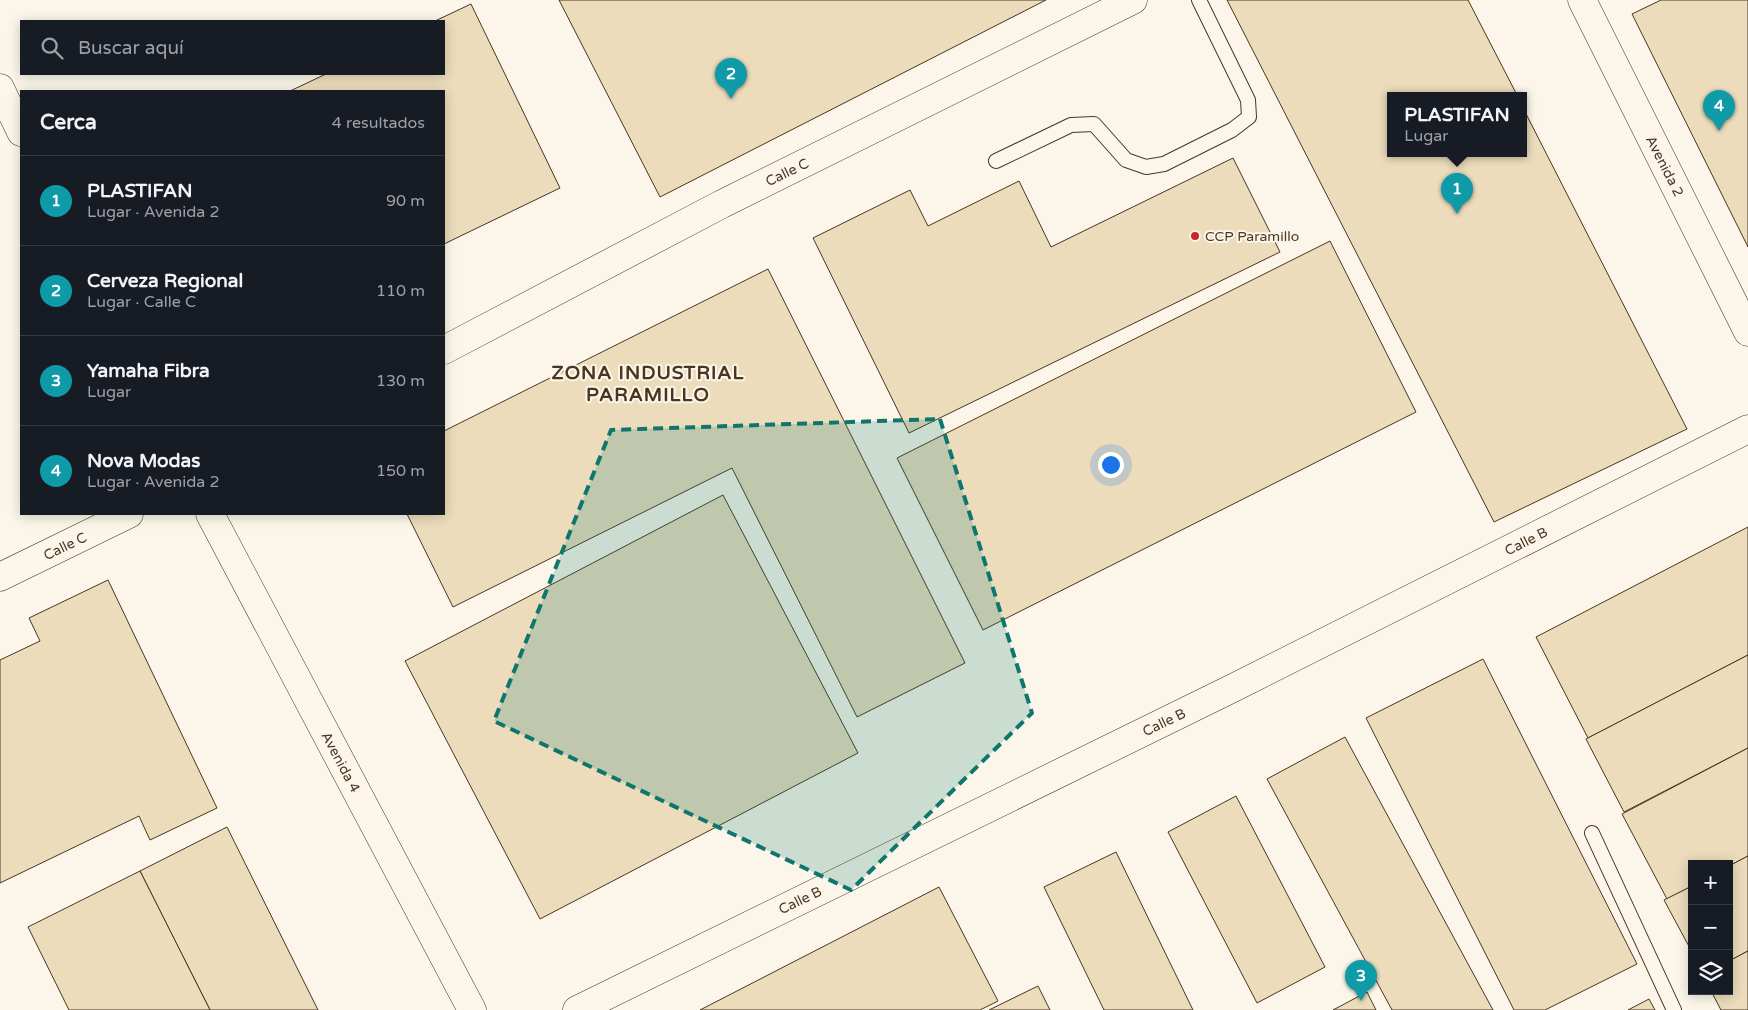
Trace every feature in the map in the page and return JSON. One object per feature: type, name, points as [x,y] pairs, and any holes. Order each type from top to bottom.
[{"type":"street","name":"Calle C","points":[[445,349],[722,204],[1133,0]]},
{"type":"street","name":"Avenida 2","points":[[1582,0],[1748,332]]},
{"type":"street","points":[[0,88],[20,130]]},
{"type":"street","name":"Calle B","points":[[577,1010],[1231,689],[1748,429]]},
{"type":"street","name":"Calle C","points":[[0,577],[128,515]]},
{"type":"street","name":"Avenida 4","points":[[211,515],[472,1010]]},
{"type":"lane","points":[[996,161],[1071,125],[1094,124],[1126,160],[1146,167],[1164,164],[1232,130],[1249,117],[1248,100],[1199,0]]},
{"type":"lane","points":[[1592,833],[1674,1010]]},
{"type":"highlighted area","points":[[940,419],[1032,713],[851,890],[494,721],[611,430]]},
{"type":"building","points":[[559,0],[1046,0],[660,197]]},
{"type":"building","points":[[1227,0],[1468,0],[1515,92],[1387,92],[1387,157],[1527,157],[1527,116],[1687,429],[1494,522]]},
{"type":"building","points":[[1661,0],[1748,0],[1748,247],[1632,14]]},
{"type":"building","points":[[471,4],[560,188],[445,244],[445,90],[292,90],[324,75],[445,75],[445,20],[437,20]]},
{"type":"building","points":[[1233,158],[1280,252],[909,433],[813,238],[910,190],[928,226],[1019,181],[1051,247]]},
{"type":"building","points":[[1330,241],[1416,412],[983,630],[897,458]]},
{"type":"building","points":[[768,269],[965,663],[857,717],[732,468],[453,607],[407,515],[445,515],[445,430]]},
{"type":"building","points":[[723,495],[858,753],[540,919],[405,661]]},
{"type":"building","points":[[1748,527],[1748,655],[1588,738],[1536,637]]},
{"type":"building","points":[[108,580],[217,808],[150,840],[139,816],[0,883],[0,660],[40,641],[29,618]]},
{"type":"building","points":[[1748,655],[1748,748],[1624,812],[1586,739]]},
{"type":"building","points":[[1483,659],[1637,964],[1545,1010],[1514,1010],[1366,718]]},
{"type":"building","points":[[1345,737],[1493,1010],[1392,1010],[1267,779]]},
{"type":"building","points":[[1748,748],[1748,856],[1733,864],[1733,860],[1688,860],[1688,888],[1667,899],[1622,814]]},
{"type":"building","points":[[1236,796],[1325,967],[1257,1003],[1168,832]]},
{"type":"building","points":[[227,827],[318,1010],[210,1010],[140,871]]},
{"type":"building","points":[[1116,852],[1193,1010],[1104,1010],[1044,887]]},
{"type":"building","points":[[1748,856],[1748,951],[1733,959],[1733,905],[1733,864]]},
{"type":"building","points":[[140,871],[210,1010],[69,1010],[28,927]]},
{"type":"building","points":[[939,887],[998,1001],[980,1010],[700,1010]]},
{"type":"building","points":[[1688,888],[1688,945],[1664,900]]},
{"type":"building","points":[[1748,951],[1748,1010],[1721,1010],[1713,995],[1733,995],[1733,959]]},
{"type":"building","points":[[1038,986],[1050,1010],[989,1010]]},
{"type":"building","points":[[1367,992],[1376,1010],[1333,1010]]},
{"type":"building","points":[[1649,999],[1655,1010],[1628,1010]]},
{"type":"place","name":"Cerveza Regional","points":[[731,99]]},
{"type":"place","name":"Nova Modas","points":[[1719,131]]},
{"type":"place","name":"PLASTIFAN","points":[[1457,214]]},
{"type":"place","name":"CCP Paramillo","points":[[1195,236]]},
{"type":"place","name":"Yamaha Fibra","points":[[1361,1001]]},
{"type":"district","name":"ZONA INDUSTRIAL PARAMILLO","points":[[648,383]]}]
